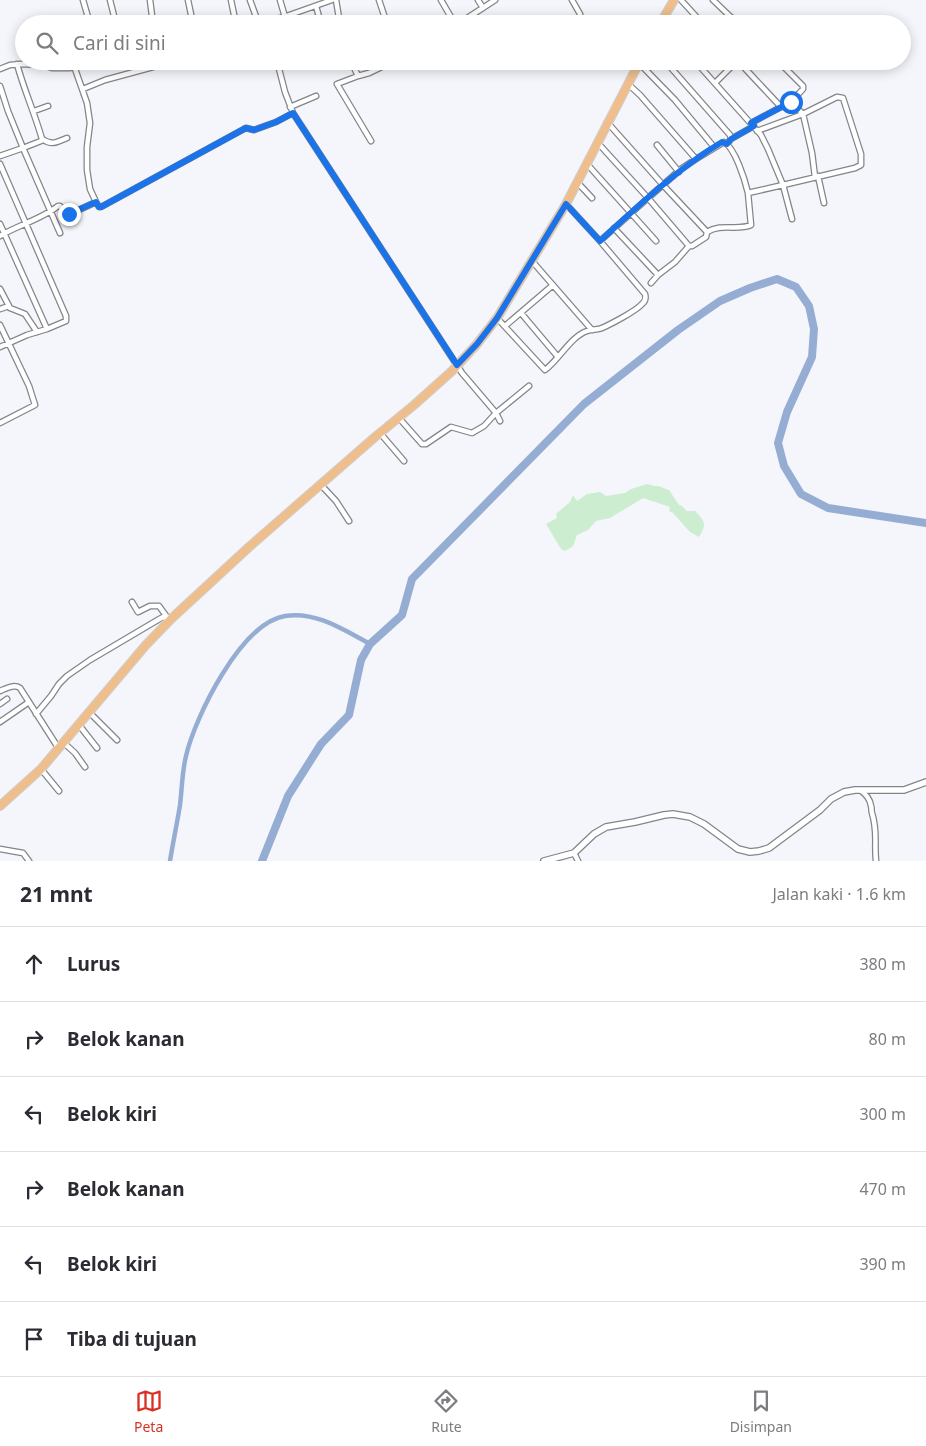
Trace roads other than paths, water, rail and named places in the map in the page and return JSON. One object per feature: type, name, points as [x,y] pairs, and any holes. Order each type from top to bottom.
[{"type":"main road","points":[[666,15],[674,0]]},
{"type":"main road","points":[[0,806],[41,769],[169,618],[414,405],[477,344],[497,318],[566,204],[635,70]]},
{"type":"street","points":[[83,0],[87,15]]},
{"type":"street","points":[[110,0],[114,15]]},
{"type":"street","points":[[150,0],[152,15]]},
{"type":"street","points":[[188,0],[192,15]]},
{"type":"street","points":[[231,0],[234,15]]},
{"type":"street","points":[[250,0],[255,15]]},
{"type":"street","points":[[280,0],[284,15]]},
{"type":"street","points":[[290,15],[317,4],[334,0],[338,15]]},
{"type":"street","points":[[379,0],[384,15]]},
{"type":"street","points":[[441,0],[451,15]]},
{"type":"street","points":[[478,0],[483,8]]},
{"type":"street","points":[[472,15],[494,0]]},
{"type":"street","points":[[572,0],[580,14]]},
{"type":"street","points":[[681,0],[695,15]]},
{"type":"street","points":[[713,0],[729,15]]},
{"type":"street","points":[[0,69],[15,65]]},
{"type":"street","points":[[19,70],[42,139],[53,144],[68,138]]},
{"type":"street","points":[[76,70],[87,103],[90,123],[87,147],[88,182],[94,203],[99,207],[246,128],[254,130],[293,113]]},
{"type":"street","points":[[82,89],[105,80],[142,70]]},
{"type":"street","points":[[280,70],[293,113],[457,365],[500,421]]},
{"type":"street","points":[[355,70],[358,76]]},
{"type":"street","points":[[371,141],[337,85],[338,82],[375,70]]},
{"type":"street","points":[[647,70],[675,100],[714,147]]},
{"type":"street","points":[[673,70],[730,135],[731,139]]},
{"type":"street","points":[[703,70],[754,127],[768,149],[783,185],[792,219]]},
{"type":"street","points":[[715,83],[728,70]]},
{"type":"street","points":[[746,70],[781,107]]},
{"type":"street","points":[[727,144],[731,139],[754,127],[791,102],[802,89],[802,86],[787,70]]},
{"type":"street","points":[[628,83],[696,159]]},
{"type":"street","points":[[0,86],[8,111],[60,234]]},
{"type":"street","points":[[290,107],[316,96]]},
{"type":"street","points":[[748,192],[861,165],[861,154],[843,98],[837,97],[803,114],[754,127]]},
{"type":"street","points":[[791,102],[803,114],[824,203]]},
{"type":"street","points":[[34,111],[48,106]]},
{"type":"street","points":[[607,122],[707,232]]},
{"type":"street","points":[[0,156],[41,142],[42,139]]},
{"type":"street","points":[[597,142],[689,246]]},
{"type":"street","points":[[600,241],[631,212],[696,159],[722,142],[727,144],[743,174],[748,192],[751,225],[716,228],[707,232],[706,237],[689,246],[675,262],[651,283]]},
{"type":"street","points":[[658,145],[679,172]]},
{"type":"street","points":[[586,163],[656,241]]},
{"type":"street","points":[[0,164],[66,316],[66,321],[0,347]]},
{"type":"street","points":[[577,182],[592,198]]},
{"type":"street","points":[[2,235],[50,213],[59,206],[68,215],[94,203]]},
{"type":"street","points":[[497,318],[546,370],[573,341],[587,331],[602,328],[642,305],[646,298],[645,294],[566,204]]},
{"type":"street","points":[[0,224],[2,235],[47,329]]},
{"type":"street","points":[[614,228],[658,275]]},
{"type":"street","points":[[532,260],[592,330]]},
{"type":"street","points":[[505,326],[553,285]]},
{"type":"street","points":[[0,289],[12,310],[25,314],[37,332]]},
{"type":"street","points":[[0,309],[10,306]]},
{"type":"street","points":[[521,313],[558,357]]},
{"type":"street","points":[[0,325],[29,386],[35,405],[0,423]]},
{"type":"street","points":[[399,418],[424,444],[451,427],[472,433],[484,426],[529,386]]},
{"type":"street","points":[[380,433],[404,461]]},
{"type":"street","points":[[321,485],[336,501],[349,521]]},
{"type":"street","points":[[132,602],[138,612],[150,606],[159,606],[169,618]]},
{"type":"street","points":[[35,711],[51,696],[58,684],[90,660],[163,617],[169,618]]},
{"type":"street","points":[[0,691],[18,687],[61,746],[75,753],[85,768]]},
{"type":"street","points":[[0,704],[7,699]]},
{"type":"street","points":[[0,722],[28,702]]},
{"type":"street","points":[[89,712],[118,740]]},
{"type":"street","points":[[79,725],[97,748]]},
{"type":"street","points":[[41,769],[58,791]]},
{"type":"street","points":[[544,861],[574,852],[594,834],[606,827],[673,814],[690,817],[704,824],[738,849],[759,852],[769,848],[837,795],[844,792],[904,790],[926,782]]},
{"type":"street","points":[[860,790],[869,798],[872,807],[871,812],[874,817],[876,834],[876,861]]},
{"type":"street","points":[[0,849],[23,853],[29,861]]},
{"type":"street","points":[[574,852],[578,861]]},
{"type":"street","points":[[554,859],[564,861]]},
{"type":"waterway","points":[[262,861],[288,796],[321,744],[349,715],[361,660],[370,644],[402,615],[412,579],[584,404],[678,330],[720,301],[777,279],[796,287],[809,306],[814,329],[812,357],[787,412],[778,443],[784,466],[801,494],[828,508],[926,523]]},
{"type":"waterway","points":[[170,861],[185,762],[191,739],[222,674],[252,635],[268,622],[285,616],[296,615],[319,619],[370,644]]}]
